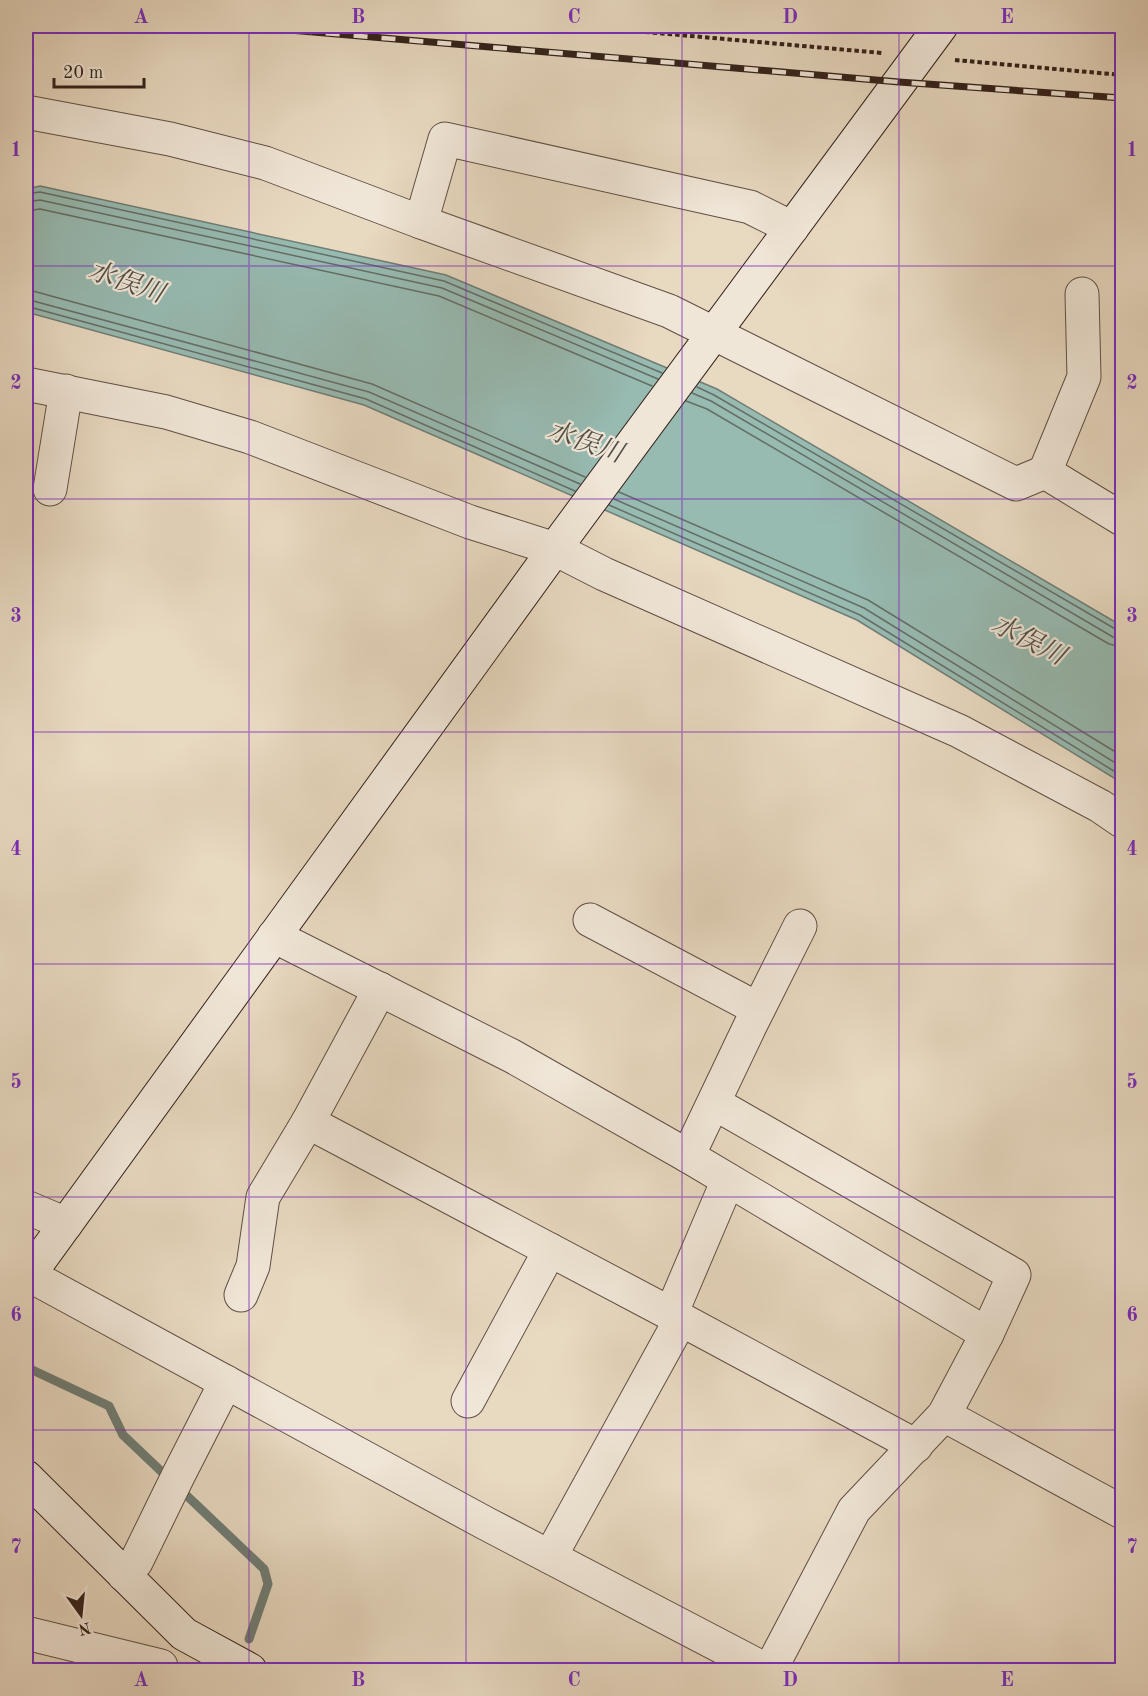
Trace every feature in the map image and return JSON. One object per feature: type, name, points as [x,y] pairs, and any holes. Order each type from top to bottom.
[{"type":"street","points":[[714,1103],[1014,1275],[987,1334],[944,1415],[854,1510],[756,1668],[27,1277],[559,544],[941,26]]},
{"type":"street","points":[[26,112],[170,139],[265,163],[669,311],[710,339],[1016,484],[1045,472],[1083,376],[1082,294]]},
{"type":"street","points":[[421,222],[445,139],[750,207],[792,228]]},
{"type":"street","points":[[26,384],[165,412],[250,437],[470,522],[559,544],[615,579],[959,730],[1122,820]]},
{"type":"street","points":[[50,489],[66,391]]},
{"type":"street","points":[[1045,472],[1122,519]]},
{"type":"street","points":[[590,920],[758,1009]]},
{"type":"street","points":[[688,1156],[800,927]]},
{"type":"street","points":[[274,936],[512,1056],[688,1156],[987,1334]]},
{"type":"street","points":[[241,1294],[253,1266],[263,1197],[308,1122],[380,989]]},
{"type":"street","points":[[308,1122],[916,1446]]},
{"type":"street","points":[[550,1557],[676,1317],[728,1180]]},
{"type":"street","points":[[26,1208],[66,1224]]},
{"type":"street","points":[[468,1401],[550,1250]]},
{"type":"street","points":[[124,1575],[136,1562],[226,1382]]},
{"type":"street","points":[[944,1415],[1122,1512]]},
{"type":"street","points":[[26,1477],[184,1635],[250,1671]]},
{"type":"street","points":[[26,1633],[160,1668],[184,1635]]},
{"type":"path","points":[[578,26],[1122,75]]},
{"type":"water","name":"水俣川","points":[[40,186],[446,275],[717,389],[1122,626],[1122,783],[857,620],[364,405],[26,312],[26,189]]},
{"type":"waterway","points":[[26,1367],[109,1406],[123,1435],[264,1569],[268,1584],[249,1639]]},
{"type":"railway","points":[[242,26],[899,82],[1122,98]]}]
